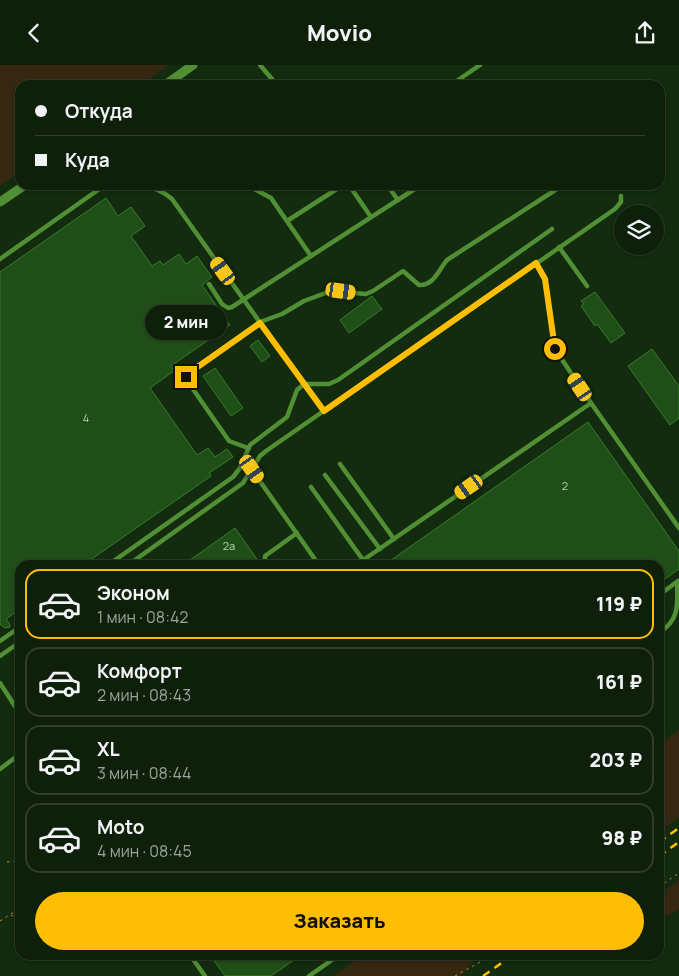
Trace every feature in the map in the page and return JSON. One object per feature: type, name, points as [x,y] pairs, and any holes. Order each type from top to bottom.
[{"type":"street","points":[[172,80],[194,65]]},
{"type":"street","points":[[0,202],[17,190]]},
{"type":"lane","points":[[260,65],[273,80]]},
{"type":"lane","points":[[458,80],[480,65]]},
{"type":"lane","points":[[0,259],[98,190]]},
{"type":"lane","points":[[159,190],[172,199],[324,411]]},
{"type":"lane","points":[[256,190],[271,198],[311,256]]},
{"type":"lane","points":[[288,221],[335,190]]},
{"type":"lane","points":[[353,190],[371,217]]},
{"type":"lane","points":[[391,190],[398,200]]},
{"type":"lane","points":[[209,284],[222,304],[228,308],[232,307],[414,190]]},
{"type":"lane","points":[[248,448],[229,441],[186,377],[189,373],[260,323],[282,314],[304,301],[331,291],[366,294],[403,271],[418,285],[424,285],[440,274],[442,265],[447,260],[556,190]]},
{"type":"lane","points":[[135,560],[243,483],[266,451],[618,206],[621,203],[621,196]]},
{"type":"lane","points":[[115,560],[233,477],[253,442],[287,417],[295,392],[304,384],[329,384],[338,380],[552,229]]},
{"type":"lane","points":[[559,247],[587,286]]},
{"type":"lane","points":[[536,263],[545,279],[555,349],[679,528]]},
{"type":"lane","points":[[311,487],[363,560],[591,403]]},
{"type":"lane","points":[[340,464],[394,539]]},
{"type":"lane","points":[[252,469],[316,560]]},
{"type":"lane","points":[[325,475],[380,549]]},
{"type":"lane","points":[[266,560],[265,556],[297,533]]},
{"type":"lane","points":[[664,591],[678,581]]},
{"type":"lane","points":[[664,630],[673,624],[676,619],[678,581]]},
{"type":"lane","points":[[0,641],[15,630]]},
{"type":"lane","points":[[0,656],[15,646]]},
{"type":"lane","points":[[0,683],[15,706]]},
{"type":"lane","points":[[0,769],[15,758]]},
{"type":"lane","points":[[194,960],[205,976]]},
{"type":"lane","points":[[309,976],[332,960]]},
{"type":"path","points":[[7,862],[15,861]]},
{"type":"path","points":[[664,884],[679,873]]},
{"type":"path","points":[[0,921],[15,912]]},
{"type":"path","points":[[10,915],[15,918]]},
{"type":"path","points":[[455,976],[484,960]]},
{"type":"shaded area","points":[[0,65],[169,65],[148,80],[15,80],[15,176],[0,186]]},
{"type":"shaded area","points":[[679,730],[679,817],[664,828],[664,741]]},
{"type":"shaded area","points":[[679,880],[679,909],[664,917],[664,890]]},
{"type":"shaded area","points":[[356,960],[474,960],[460,976],[333,976]]},
{"type":"building","points":[[106,198],[118,216],[131,207],[145,226],[131,236],[152,266],[160,261],[163,265],[179,254],[186,264],[197,256],[212,277],[202,285],[230,325],[171,366],[174,371],[150,388],[197,455],[208,448],[215,457],[227,449],[233,457],[209,473],[211,476],[90,560],[15,560],[15,613],[6,619],[10,627],[5,628],[0,624],[0,272]]},
{"type":"building","points":[[595,292],[625,333],[611,343],[597,324],[595,326],[581,306],[584,304],[581,301]]},
{"type":"building","points":[[372,296],[382,309],[349,333],[340,320]]},
{"type":"building","points":[[258,340],[270,356],[262,362],[250,346]]},
{"type":"building","points":[[652,349],[679,386],[679,418],[670,425],[628,366]]},
{"type":"building","points":[[215,368],[243,408],[231,416],[203,376]]},
{"type":"building","points":[[588,422],[679,551],[679,569],[664,580],[664,560],[391,560]]},
{"type":"building","points":[[235,528],[257,560],[190,560]]},
{"type":"building","points":[[214,960],[294,960],[271,976],[225,976]]},
{"type":"railway","points":[[664,838],[679,828]]},
{"type":"railway","points":[[664,852],[679,842]]},
{"type":"railway","points":[[483,976],[506,960]]},
{"type":"route","points":[[186,377],[260,323],[324,411],[536,263],[545,279],[547,288],[555,349]]}]
